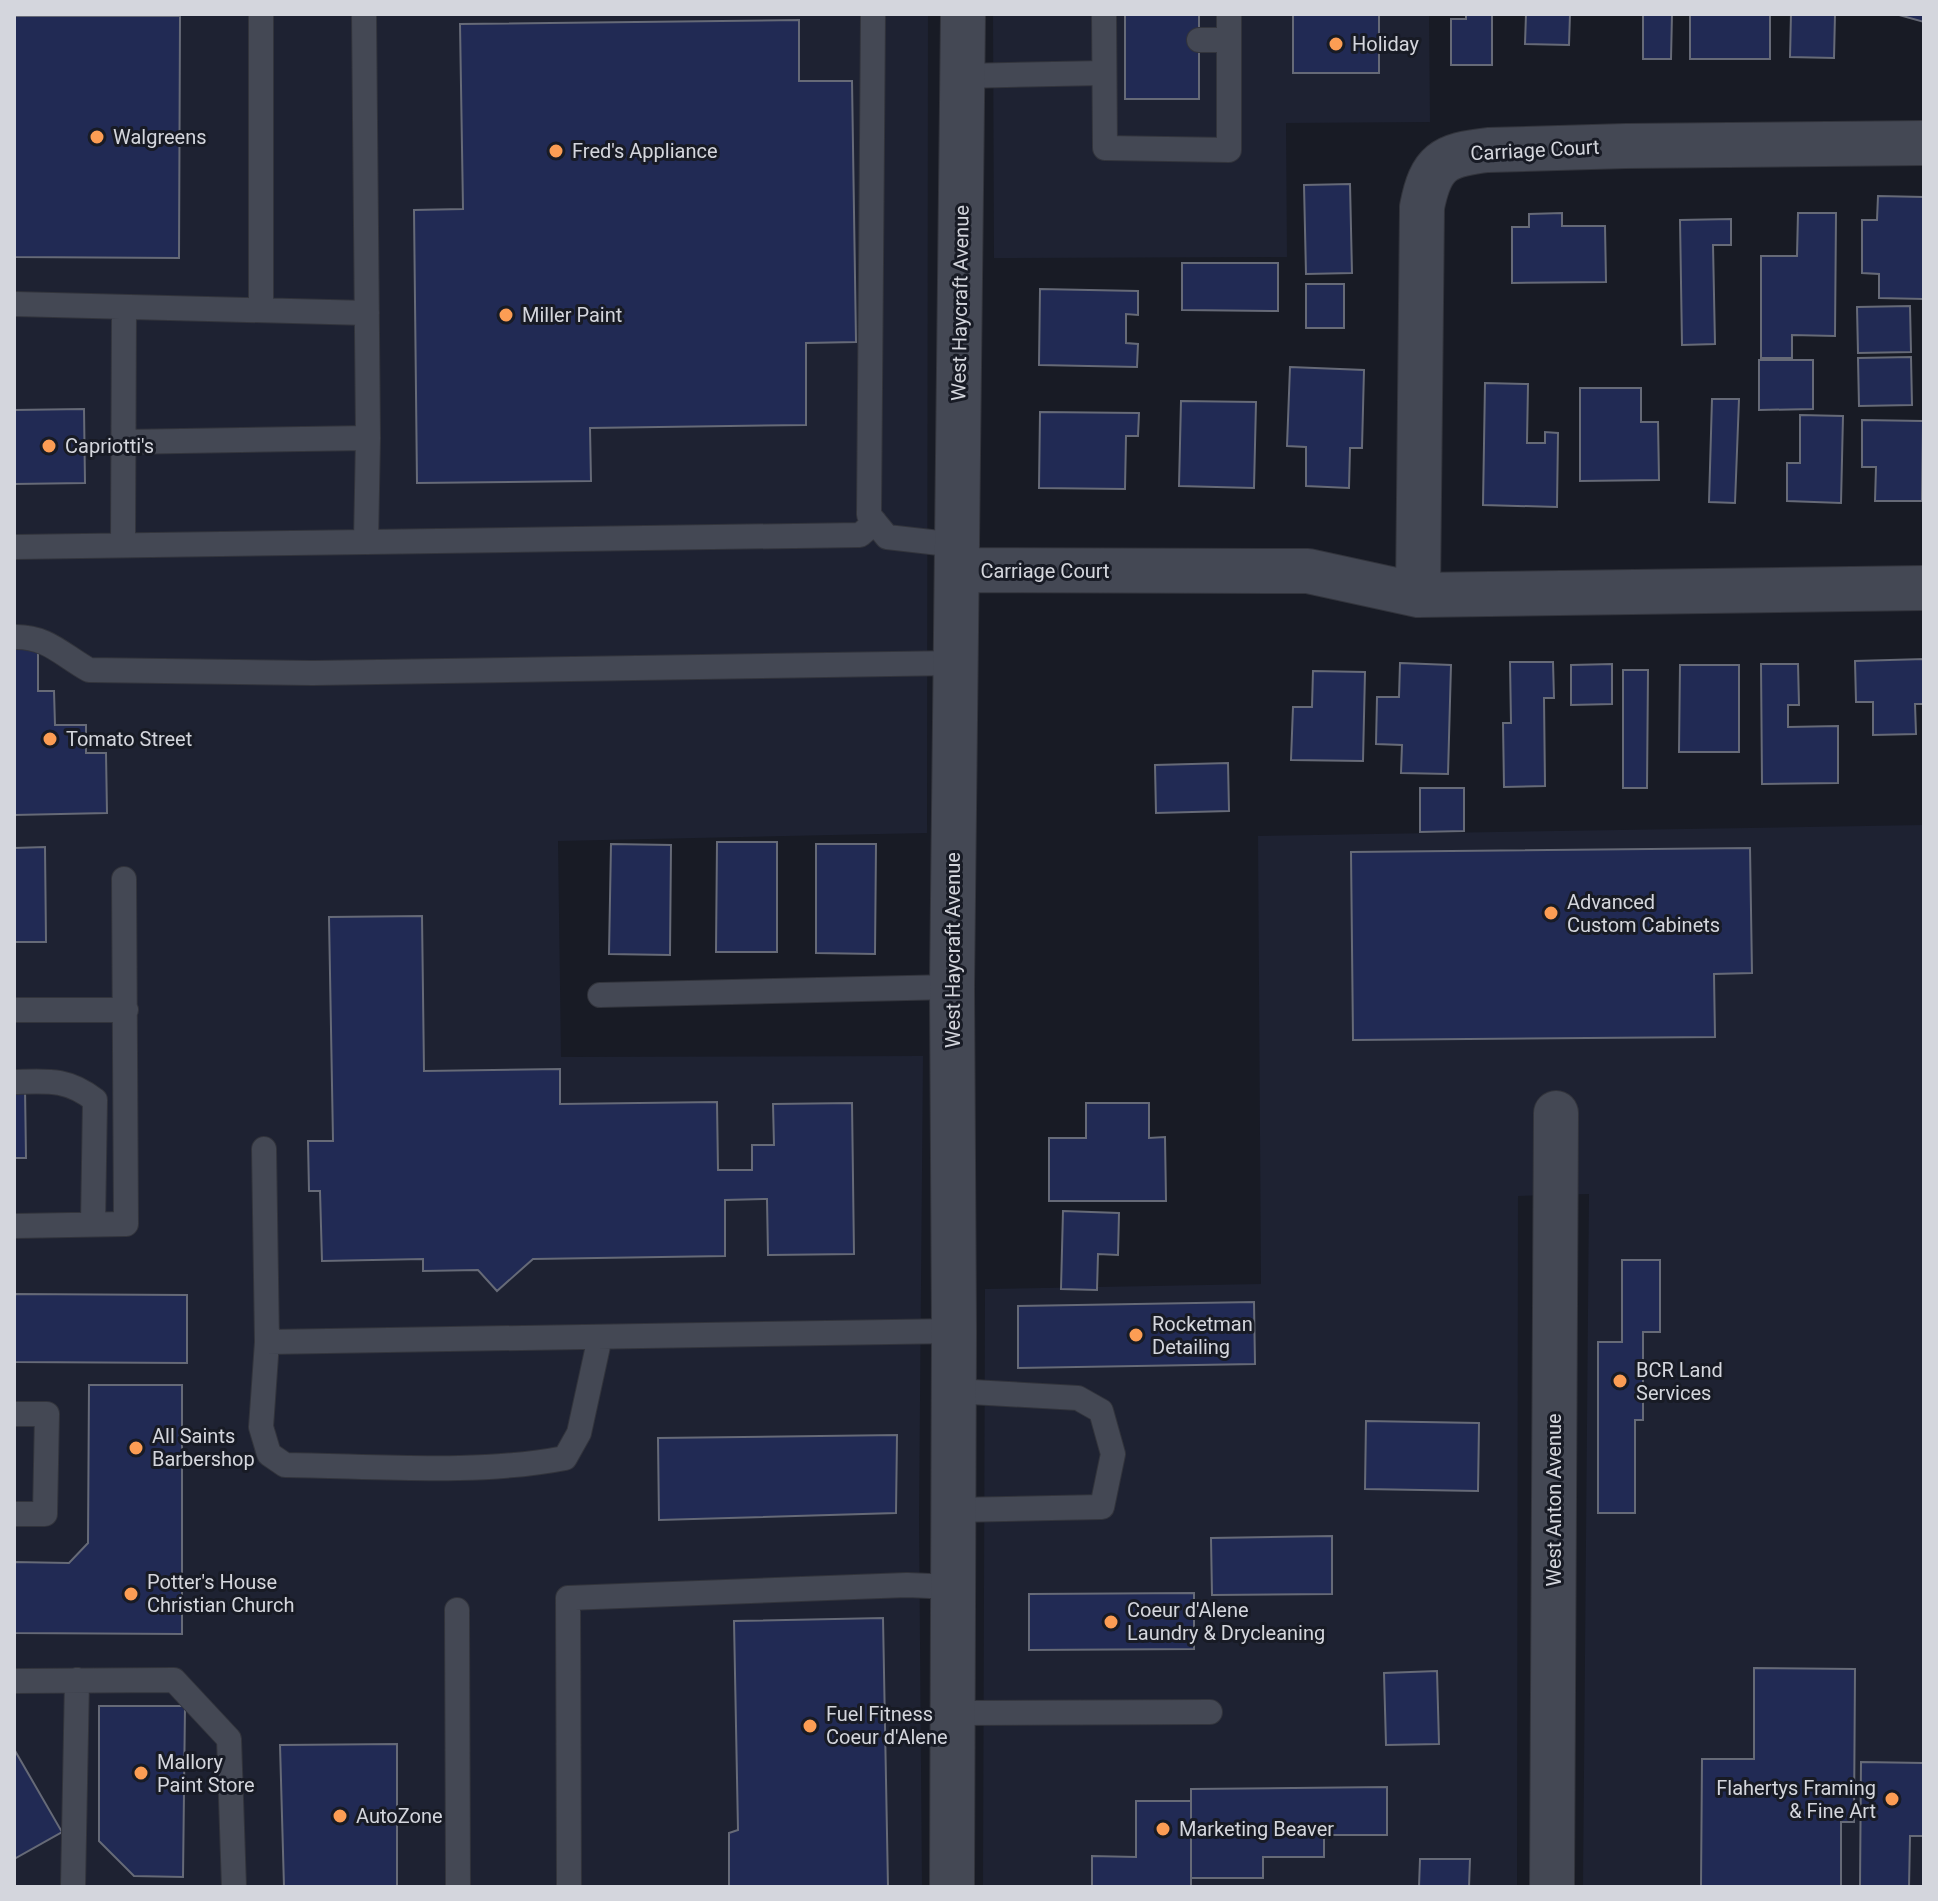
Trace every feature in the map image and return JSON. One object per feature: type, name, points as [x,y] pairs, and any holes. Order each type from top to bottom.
[{"type":"street","name":"West Haycraft Avenue","points":[[952,1887],[952,987],[963,14]]},
{"type":"street","name":"Carriage Court","points":[[1418,595],[1422,207],[1428,178],[1446,160],[1466,153],[1504,149],[1924,143]]},
{"type":"street","name":"Carriage Court","points":[[957,558],[1308,571],[1418,595],[1924,588]]},
{"type":"street","name":"West Anton Avenue","points":[[1552,1887],[1556,1113]]},
{"type":"lane","points":[[261,14],[261,310]]},
{"type":"lane","points":[[364,14],[366,542]]},
{"type":"lane","points":[[873,14],[869,515],[887,537],[957,558]]},
{"type":"lane","points":[[1104,14],[1114,40],[1103,73],[1105,148],[1229,150],[1229,14]]},
{"type":"lane","points":[[1199,40],[1229,40]]},
{"type":"lane","points":[[962,76],[1103,73]]},
{"type":"lane","points":[[14,304],[367,313]]},
{"type":"lane","points":[[123,544],[124,309]]},
{"type":"lane","points":[[122,442],[368,438]]},
{"type":"lane","points":[[14,547],[860,535],[875,522]]},
{"type":"lane","points":[[14,637],[29,636],[51,644],[89,670],[313,673],[956,663]]},
{"type":"lane","points":[[14,1226],[126,1224],[124,879]]},
{"type":"lane","points":[[600,995],[952,987]]},
{"type":"lane","points":[[14,1010],[126,1010]]},
{"type":"lane","points":[[14,1082],[56,1081],[78,1087],[95,1100],[93,1224]]},
{"type":"lane","points":[[264,1149],[267,1342],[261,1427],[269,1454],[285,1465],[455,1466],[532,1464],[565,1458],[579,1433],[600,1337]]},
{"type":"lane","points":[[267,1342],[954,1331]]},
{"type":"lane","points":[[954,1391],[1078,1398],[1101,1411],[1113,1454],[1102,1507],[954,1510]]},
{"type":"lane","points":[[14,1414],[47,1414],[45,1514],[14,1514]]},
{"type":"lane","points":[[569,1887],[568,1598],[907,1585],[954,1587]]},
{"type":"lane","points":[[457,1610],[458,1887]]},
{"type":"lane","points":[[73,1887],[77,1680]]},
{"type":"lane","points":[[14,1681],[174,1680],[229,1739],[234,1887]]},
{"type":"lane","points":[[953,1713],[1210,1712]]},
{"type":"shaded area","points":[[14,14],[928,14],[927,833],[558,841],[561,1057],[923,1056],[919,1518],[922,1887],[14,1887]]},
{"type":"shaded area","points":[[993,14],[1429,14],[1430,122],[1286,123],[1287,257],[994,258]]},
{"type":"shaded area","points":[[1924,825],[1924,1887],[1583,1887],[1589,1194],[1518,1196],[1517,1887],[983,1887],[985,1289],[1261,1284],[1258,836]]},
{"type":"building","points":[[1125,14],[1199,14],[1199,99],[1125,99]]},
{"type":"building","name":"Holiday","points":[[1293,14],[1379,14],[1379,73],[1293,73]]},
{"type":"building","points":[[1466,14],[1492,14],[1492,65],[1451,65],[1451,19],[1466,19]]},
{"type":"building","points":[[1526,14],[1570,14],[1569,45],[1525,44]]},
{"type":"building","points":[[1643,14],[1672,14],[1671,59],[1643,59]]},
{"type":"building","points":[[1690,14],[1770,14],[1770,59],[1690,59]]},
{"type":"building","points":[[1791,14],[1835,14],[1834,58],[1790,57]]},
{"type":"building","points":[[1899,14],[1924,14],[1924,22],[1899,15]]},
{"type":"building","name":"Walgreens","points":[[14,16],[180,16],[179,258],[14,257]]},
{"type":"building","points":[[799,20],[799,81],[852,81],[856,342],[806,343],[806,425],[590,428],[591,481],[417,483],[414,210],[463,209],[460,24]]},
{"type":"building","points":[[1350,184],[1352,273],[1306,274],[1304,185]]},
{"type":"building","points":[[1878,196],[1924,197],[1924,299],[1879,298],[1879,274],[1862,273],[1862,220],[1877,220]]},
{"type":"building","points":[[1562,213],[1562,226],[1605,226],[1606,282],[1512,283],[1512,227],[1529,227],[1529,214]]},
{"type":"building","points":[[1798,213],[1836,213],[1835,336],[1792,335],[1792,358],[1761,358],[1761,256],[1797,256]]},
{"type":"building","points":[[1731,219],[1731,245],[1713,245],[1715,344],[1682,345],[1680,220]]},
{"type":"building","points":[[1182,263],[1278,263],[1278,311],[1182,310]]},
{"type":"building","points":[[1306,284],[1344,284],[1344,328],[1306,328]]},
{"type":"building","points":[[1040,289],[1138,291],[1138,315],[1126,314],[1126,343],[1138,344],[1137,367],[1039,365]]},
{"type":"building","points":[[1910,306],[1911,352],[1858,353],[1857,307]]},
{"type":"building","points":[[1911,357],[1912,405],[1859,406],[1858,358]]},
{"type":"building","points":[[1759,360],[1813,360],[1813,409],[1759,410]]},
{"type":"building","points":[[1290,367],[1364,370],[1362,448],[1350,448],[1349,488],[1306,486],[1306,447],[1287,446]]},
{"type":"building","points":[[1485,383],[1528,384],[1527,443],[1545,443],[1545,432],[1558,433],[1557,507],[1483,505]]},
{"type":"building","points":[[1580,388],[1641,388],[1641,422],[1658,422],[1659,480],[1580,481]]},
{"type":"building","points":[[1712,399],[1739,399],[1735,503],[1709,502]]},
{"type":"building","points":[[1181,401],[1256,402],[1254,488],[1179,486]]},
{"type":"building","name":"Capriotti's","points":[[84,409],[85,483],[14,484],[14,410]]},
{"type":"building","points":[[1040,412],[1139,413],[1138,436],[1126,436],[1125,489],[1039,488]]},
{"type":"building","points":[[1800,415],[1843,416],[1841,503],[1787,501],[1787,463],[1800,463]]},
{"type":"building","points":[[1862,420],[1923,421],[1922,501],[1875,501],[1876,467],[1862,467]]},
{"type":"building","name":"Tomato Street","points":[[38,643],[38,691],[54,691],[55,725],[86,725],[86,753],[106,753],[107,813],[14,815],[14,644]]},
{"type":"building","points":[[1924,659],[1924,704],[1915,704],[1916,734],[1873,735],[1873,702],[1856,702],[1855,661]]},
{"type":"building","points":[[1510,662],[1553,662],[1554,698],[1544,698],[1545,786],[1504,787],[1503,723],[1511,723]]},
{"type":"building","points":[[1400,663],[1451,665],[1448,774],[1401,773],[1402,745],[1376,744],[1377,697],[1399,697]]},
{"type":"building","points":[[1612,664],[1612,704],[1571,705],[1571,665]]},
{"type":"building","points":[[1761,664],[1798,664],[1799,705],[1788,705],[1788,727],[1838,726],[1838,783],[1762,784]]},
{"type":"building","points":[[1680,665],[1739,665],[1739,752],[1679,752]]},
{"type":"building","points":[[1623,670],[1648,670],[1647,788],[1623,788]]},
{"type":"building","points":[[1313,671],[1365,672],[1363,761],[1291,760],[1293,707],[1312,707]]},
{"type":"building","points":[[1228,763],[1229,811],[1156,813],[1155,765]]},
{"type":"building","points":[[1420,788],[1464,788],[1464,831],[1420,832]]},
{"type":"building","points":[[717,842],[777,842],[777,952],[716,952]]},
{"type":"building","points":[[611,844],[671,845],[670,955],[609,954]]},
{"type":"building","points":[[816,844],[876,844],[875,954],[816,953]]},
{"type":"building","points":[[45,847],[46,942],[14,942],[14,848]]},
{"type":"building","name":"Advanced Custom Cabinets","points":[[1750,848],[1752,973],[1714,974],[1715,1037],[1353,1040],[1351,852]]},
{"type":"building","points":[[422,916],[424,1071],[560,1069],[560,1104],[717,1102],[718,1170],[752,1170],[752,1145],[774,1145],[773,1104],[852,1103],[854,1254],[768,1255],[767,1199],[725,1200],[725,1256],[533,1259],[497,1291],[478,1270],[423,1271],[423,1259],[322,1261],[320,1191],[309,1191],[308,1141],[333,1141],[329,917]]},
{"type":"building","points":[[14,1088],[25,1088],[26,1158],[14,1158]]},
{"type":"building","points":[[1086,1103],[1149,1103],[1149,1138],[1165,1137],[1166,1201],[1049,1201],[1049,1138],[1086,1138]]},
{"type":"building","points":[[1063,1211],[1119,1213],[1118,1255],[1098,1254],[1097,1290],[1061,1289]]},
{"type":"building","name":"BCR Land Services","points":[[1622,1260],[1660,1260],[1660,1332],[1643,1332],[1643,1420],[1635,1420],[1635,1513],[1598,1513],[1598,1342],[1622,1342]]},
{"type":"building","points":[[14,1294],[187,1295],[187,1363],[14,1362]]},
{"type":"building","name":"Rocketman Detailing","points":[[1254,1302],[1255,1364],[1018,1368],[1018,1306]]},
{"type":"building","points":[[89,1385],[182,1385],[182,1634],[14,1633],[14,1562],[69,1563],[88,1543]]},
{"type":"building","points":[[1366,1421],[1479,1423],[1478,1491],[1365,1489]]},
{"type":"building","points":[[897,1435],[896,1513],[659,1520],[658,1438]]},
{"type":"building","points":[[1332,1536],[1332,1594],[1212,1595],[1211,1538]]},
{"type":"building","name":"Coeur d'Alene Laundry & Drycleaning","points":[[1194,1593],[1194,1649],[1029,1650],[1029,1594]]},
{"type":"building","name":"Fuel Fitness Coeur d'Alene","points":[[883,1618],[888,1887],[729,1887],[729,1833],[738,1830],[734,1621]]},
{"type":"building","points":[[1754,1668],[1855,1669],[1854,1822],[1841,1822],[1841,1887],[1701,1887],[1702,1759],[1754,1759]]},
{"type":"building","points":[[1437,1671],[1439,1744],[1386,1745],[1384,1673]]},
{"type":"building","name":"Mallory Paint Store","points":[[99,1706],[185,1706],[183,1877],[134,1876],[99,1841]]},
{"type":"building","name":"AutoZone","points":[[397,1744],[397,1887],[284,1887],[280,1745]]},
{"type":"building","points":[[14,1749],[62,1832],[14,1859]]},
{"type":"building","name":"Flahertys Framing & Fine Art","points":[[1861,1762],[1924,1763],[1924,1836],[1910,1836],[1909,1887],[1860,1887]]},
{"type":"building","points":[[1387,1787],[1387,1835],[1324,1835],[1324,1857],[1263,1857],[1263,1878],[1191,1878],[1191,1789]]},
{"type":"building","name":"Marketing Beaver","points":[[1136,1801],[1191,1801],[1191,1887],[1092,1887],[1092,1856],[1136,1857]]},
{"type":"building","points":[[1420,1859],[1470,1859],[1469,1887],[1419,1887]]},
{"type":"place","name":"Holiday","points":[[1336,44]]},
{"type":"place","name":"Walgreens","points":[[97,137]]},
{"type":"place","name":"Fred's Appliance","points":[[556,151]]},
{"type":"place","name":"Miller Paint","points":[[506,315]]},
{"type":"place","name":"Capriotti's","points":[[49,446]]},
{"type":"place","name":"Tomato Street","points":[[50,739]]},
{"type":"place","name":"Advanced Custom Cabinets","points":[[1551,913]]},
{"type":"place","name":"Rocketman Detailing","points":[[1136,1335]]},
{"type":"place","name":"BCR Land Services","points":[[1620,1381]]},
{"type":"place","name":"All Saints Barbershop","points":[[136,1448]]},
{"type":"place","name":"Potter's House Christian Church","points":[[131,1594]]},
{"type":"place","name":"Coeur d'Alene Laundry & Drycleaning","points":[[1111,1622]]},
{"type":"place","name":"Fuel Fitness Coeur d'Alene","points":[[810,1726]]},
{"type":"place","name":"Mallory Paint Store","points":[[141,1773]]},
{"type":"place","name":"Flahertys Framing & Fine Art","points":[[1892,1799]]},
{"type":"place","name":"AutoZone","points":[[340,1816]]},
{"type":"place","name":"Marketing Beaver","points":[[1163,1829]]}]
